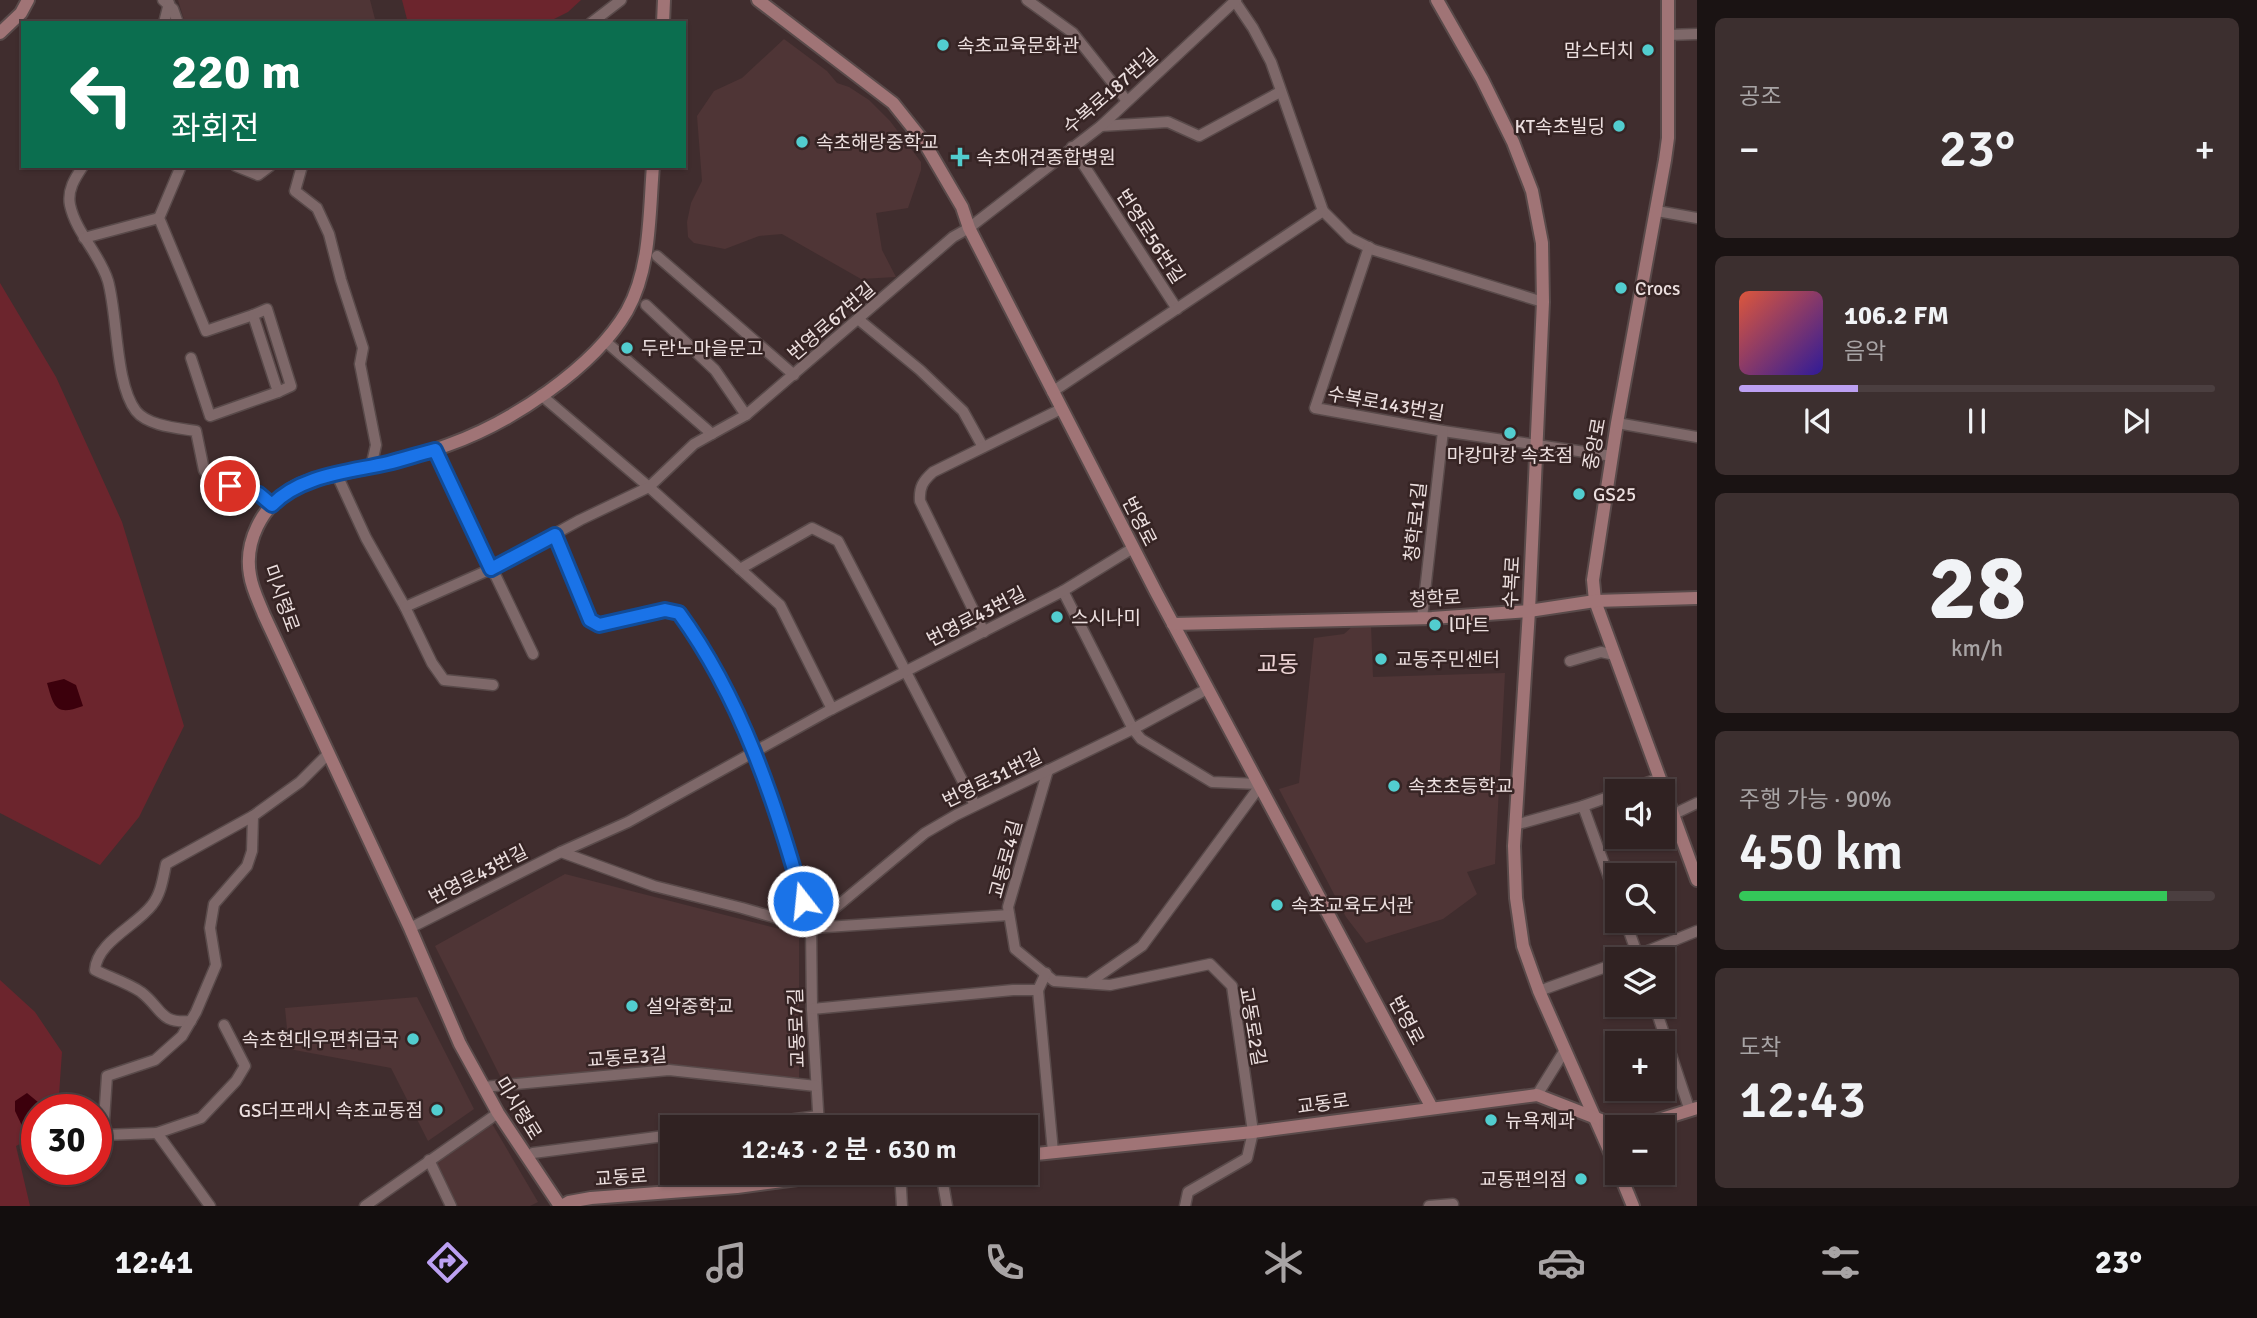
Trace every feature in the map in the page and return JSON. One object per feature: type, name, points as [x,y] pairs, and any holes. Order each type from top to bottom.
[{"type":"street","points":[[0,33],[21,13],[28,0]]},
{"type":"street","points":[[594,21],[621,0]]},
{"type":"street","points":[[663,21],[664,0]]},
{"type":"street","name":"번영로","points":[[758,0],[893,103],[924,142],[962,207],[969,228],[1052,392],[1207,689],[1432,1108]]},
{"type":"street","points":[[1027,0],[1073,33],[1127,102]]},
{"type":"street","points":[[1235,0],[1271,62],[1323,211],[1350,238],[1369,247],[1543,302]]},
{"type":"street","name":"수복로187번길","points":[[969,228],[1101,126],[1235,0]]},
{"type":"street","name":"수복로","points":[[1437,0],[1482,79],[1513,142],[1532,191],[1542,243],[1543,302],[1529,611],[1515,825],[1516,898],[1523,946],[1539,991],[1605,1141]]},
{"type":"street","name":"중앙로","points":[[1660,778],[1595,601],[1593,568],[1668,138],[1668,0]]},
{"type":"street","points":[[164,21],[167,2]]},
{"type":"street","points":[[167,2],[177,21]]},
{"type":"street","points":[[1668,35],[1697,34]]},
{"type":"street","points":[[1101,126],[1168,122],[1199,135],[1280,92]]},
{"type":"street","name":"번영로56번길","points":[[1072,147],[1177,309]]},
{"type":"street","points":[[82,168],[72,182],[69,202],[76,223],[107,280],[124,389],[136,412],[164,425],[196,431],[204,470],[210,478],[259,494],[272,505]]},
{"type":"street","points":[[180,168],[159,218],[206,331],[267,309],[292,387],[210,416],[191,358]]},
{"type":"street","points":[[240,168],[258,176],[268,168]]},
{"type":"street","points":[[301,168],[295,191],[317,208],[329,234],[363,348],[360,364],[376,445],[371,467]]},
{"type":"street","name":"미시령로","points":[[561,1206],[498,1113],[460,1044],[410,928],[264,615],[250,576],[249,556],[261,519],[272,505],[291,490],[311,481],[435,450],[486,430],[515,414],[578,368],[605,341],[626,311],[638,287],[644,262],[653,168]]},
{"type":"street","name":"번영로56번길","points":[[1052,392],[1323,211]]},
{"type":"street","points":[[1657,211],[1697,218]]},
{"type":"street","points":[[85,237],[159,218]]},
{"type":"street","name":"번영로67번길","points":[[405,607],[491,569],[649,487],[694,444],[746,415],[953,237],[969,228]]},
{"type":"street","name":"수복로143번길","points":[[1369,247],[1315,408],[1443,431],[1612,456]]},
{"type":"street","points":[[657,256],[794,375]]},
{"type":"street","points":[[646,305],[715,370],[746,415]]},
{"type":"street","points":[[253,315],[278,392]]},
{"type":"street","points":[[858,319],[920,370],[963,411],[983,447]]},
{"type":"street","points":[[605,341],[712,434]]},
{"type":"street","points":[[541,395],[649,487],[780,605],[832,709]]},
{"type":"street","points":[[984,632],[920,501],[919,491],[923,481],[933,472],[1061,409]]},
{"type":"street","points":[[1617,422],[1697,437]]},
{"type":"street","name":"청학로1길","points":[[1422,618],[1443,431]]},
{"type":"street","points":[[435,450],[534,654]]},
{"type":"street","points":[[337,475],[366,538],[405,607],[432,663],[444,680],[493,685]]},
{"type":"street","points":[[740,569],[812,528],[838,541],[975,805]]},
{"type":"street","name":"교동로7길","points":[[555,535],[590,620],[599,625],[665,610],[679,613],[703,646],[754,751],[788,848],[811,928],[812,1009],[818,1115]]},
{"type":"street","name":"번영로43번길","points":[[410,928],[628,821],[832,709],[1063,591],[1133,548]]},
{"type":"street","points":[[1063,591],[1133,729],[1141,739],[1212,782],[1259,785]]},
{"type":"street","name":"청학로","points":[[1173,624],[1422,618],[1529,611],[1595,601],[1697,598]]},
{"type":"street","points":[[1570,661],[1601,652],[1615,655]]},
{"type":"street","name":"번영로31번길","points":[[811,928],[925,833],[975,805],[1133,729],[1207,689]]},
{"type":"street","points":[[191,1021],[174,1023],[139,991],[95,970],[96,963],[104,949],[152,905],[162,884],[166,864],[253,816],[300,782],[328,754]]},
{"type":"street","name":"교동로4길","points":[[1048,770],[1009,915],[1014,949],[1050,977]]},
{"type":"street","points":[[1089,983],[1142,947],[1259,785]]},
{"type":"street","points":[[1515,825],[1605,798]]},
{"type":"street","points":[[1675,814],[1697,803]]},
{"type":"street","points":[[1583,806],[1605,867]]},
{"type":"street","points":[[224,1026],[245,1066],[236,1081],[201,1118],[157,1133],[103,1135],[107,1076],[155,1060],[182,1036],[191,1021],[216,965],[210,929],[214,904],[247,866],[252,851],[253,816]]},
{"type":"street","name":"중앙로","points":[[1675,817],[1697,880]]},
{"type":"street","points":[[561,852],[654,886],[811,928],[1009,915]]},
{"type":"street","points":[[1660,947],[1697,931]]},
{"type":"street","name":"교동로2길","points":[[1050,977],[1110,985],[1210,964],[1232,986],[1253,1132]]},
{"type":"street","points":[[1539,991],[1605,967]]},
{"type":"street","points":[[812,1009],[1038,990],[1050,977]]},
{"type":"street","points":[[1038,990],[1053,1152]]},
{"type":"street","points":[[1659,1017],[1693,1110],[1675,1115]]},
{"type":"street","points":[[1537,1095],[1565,1049]]},
{"type":"street","name":"교동로3길","points":[[483,1087],[669,1069],[816,1086]]},
{"type":"street","name":"교동로","points":[[1038,1154],[1253,1132],[1537,1095],[1605,1122]]},
{"type":"street","points":[[365,1206],[498,1113]]},
{"type":"street","points":[[1185,1206],[1188,1192],[1247,1158],[1253,1132]]},
{"type":"street","points":[[157,1133],[210,1206]]},
{"type":"street","points":[[533,1153],[660,1137]]},
{"type":"street","points":[[429,1160],[451,1206]]},
{"type":"street","name":"교동로","points":[[561,1206],[591,1198],[756,1185]]},
{"type":"street","points":[[901,1185],[902,1206]]},
{"type":"street","points":[[943,1185],[947,1206]]},
{"type":"street","name":"수복로","points":[[1624,1185],[1633,1206]]},
{"type":"street","points":[[1429,1206],[1453,1204],[1452,1206]]},
{"type":"shaded area","points":[[178,0],[370,0],[375,21],[184,21]]},
{"type":"shaded area","points":[[402,0],[581,0],[568,12],[550,21],[407,21]]},
{"type":"shaded area","name":"속초해랑중학교","points":[[784,39],[827,71],[837,83],[869,100],[890,121],[921,162],[921,170],[908,208],[876,213],[882,250],[896,277],[861,279],[782,234],[759,236],[725,249],[694,243],[688,237],[687,222],[691,203],[702,181],[697,116],[714,91],[742,78]]},
{"type":"shaded area","points":[[0,283],[56,377],[122,522],[184,726],[139,817],[100,865],[0,813]]},
{"type":"shaded area","name":"속초초등학교","points":[[1354,625],[1371,625],[1373,677],[1505,673],[1495,864],[1467,872],[1477,894],[1443,919],[1366,943],[1346,917],[1279,789],[1299,783],[1314,638],[1344,634]]},
{"type":"shaded area","points":[[64,679],[76,685],[83,706],[62,710],[54,704],[47,683]]},
{"type":"shaded area","name":"설악중학교","points":[[565,874],[799,934],[799,1078],[661,1066],[502,1080],[435,946]]},
{"type":"shaded area","points":[[0,980],[35,1012],[62,1052],[59,1094],[21,1094],[21,1143],[16,1146],[21,1167],[21,1185],[25,1185],[30,1206],[0,1206]]},
{"type":"shaded area","points":[[417,997],[474,1109],[428,1141],[391,1068],[289,1049],[285,1008]]},
{"type":"shaded area","points":[[21,1097],[21,1124],[15,1111],[15,1101]]},
{"type":"shaded area","points":[[491,1122],[538,1202],[530,1206],[457,1206],[435,1161]]},
{"type":"place","name":"속초교육문화관","points":[[943,45]]},
{"type":"place","name":"맘스터치","points":[[1648,50]]},
{"type":"place","name":"KT속초빌딩","points":[[1619,126]]},
{"type":"place","name":"속초해랑중학교","points":[[802,142]]},
{"type":"place","name":"속초애견종합병원","points":[[960,157]]},
{"type":"place","name":"Crocs","points":[[1621,288]]},
{"type":"place","name":"두란노마을문고","points":[[627,348]]},
{"type":"place","name":"마캉마캉 속초점","points":[[1510,433]]},
{"type":"place","name":"GS25","points":[[1579,494]]},
{"type":"place","name":"스시나미","points":[[1057,617]]},
{"type":"place","name":"l마트","points":[[1435,625]]},
{"type":"place","name":"교동주민센터","points":[[1381,659]]},
{"type":"place","name":"속초초등학교","points":[[1394,786]]},
{"type":"place","name":"속초교육도서관","points":[[1277,905]]},
{"type":"place","name":"설악중학교","points":[[632,1006]]},
{"type":"place","name":"속초현대우편취급국","points":[[413,1039]]},
{"type":"place","name":"GS더프래시 속초교동점","points":[[437,1110]]},
{"type":"place","name":"뉴욕제과","points":[[1491,1120]]},
{"type":"place","name":"교동편의점","points":[[1581,1179]]},
{"type":"district","name":"교동","points":[[1278,664]]},
{"type":"route","points":[[230,486],[259,494],[272,505],[291,490],[311,481],[435,450],[491,569],[555,535],[590,620],[599,625],[665,610],[679,613],[703,646],[754,751],[788,848],[803,901]]}]
